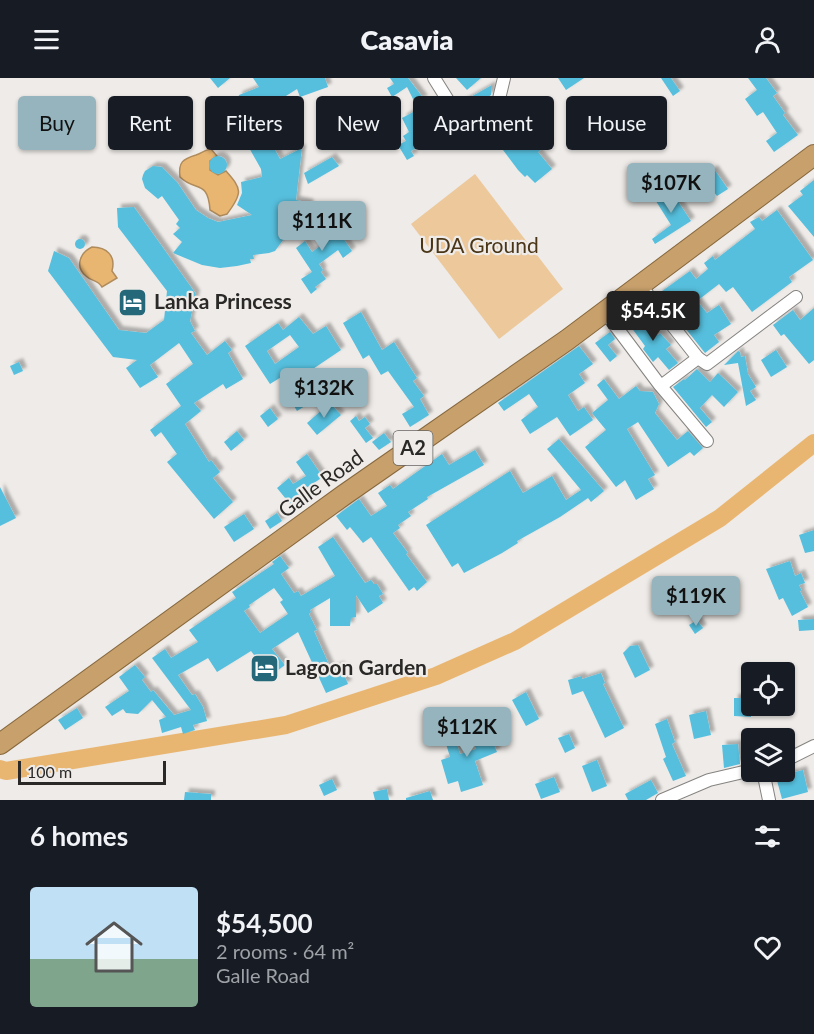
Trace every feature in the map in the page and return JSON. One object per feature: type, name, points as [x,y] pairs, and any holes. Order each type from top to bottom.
[{"type":"highway","name":"Galle Road","points":[[4,741],[344,495],[641,286],[814,155]]},
{"type":"street","points":[[434,78],[464,126],[498,103],[504,78]]},
{"type":"street","points":[[641,286],[698,357],[707,364],[796,297]]},
{"type":"street","points":[[605,312],[661,386],[707,441]]},
{"type":"street","points":[[661,386],[698,357]]},
{"type":"street","points":[[795,756],[814,746]]},
{"type":"street","points":[[664,800],[709,780],[741,773]]},
{"type":"street","points":[[765,782],[769,800]]},
{"type":"green space","name":"UDA Ground","points":[[475,174],[563,289],[499,339],[411,224]]},
{"type":"shaded area","points":[[207,150],[212,150],[217,156],[210,161],[210,170],[218,175],[226,171],[238,187],[236,201],[227,214],[220,216],[210,210],[209,200],[204,190],[180,177],[180,168],[185,160]]},
{"type":"shaded area","points":[[92,247],[109,253],[113,261],[112,271],[117,278],[102,287],[86,276],[80,268],[82,256]]},
{"type":"building","points":[[210,78],[230,78],[218,88]]},
{"type":"building","points":[[253,78],[325,78],[328,87],[303,96],[300,96],[297,89],[286,96],[239,96],[259,87]]},
{"type":"building","points":[[390,78],[408,78],[422,96],[413,96],[413,99],[407,87],[391,96],[387,88],[394,84]]},
{"type":"building","points":[[456,78],[481,78],[467,90]]},
{"type":"building","points":[[558,78],[584,78],[566,90]]},
{"type":"building","points":[[661,78],[671,78],[680,91],[673,96]]},
{"type":"building","points":[[748,78],[766,78],[777,93],[773,96],[785,113],[783,115],[798,135],[774,152],[766,141],[777,133],[763,112],[757,116],[745,99],[757,90]]},
{"type":"building","points":[[492,85],[489,96],[472,96]]},
{"type":"building","points":[[413,112],[413,150],[411,151],[414,156],[407,160],[401,150],[401,144],[406,141],[403,136],[409,132],[402,118]]},
{"type":"building","points":[[250,150],[275,150],[280,159],[302,150],[296,200],[310,203],[295,237],[284,229],[283,240],[275,251],[253,255],[254,259],[250,259],[251,263],[237,266],[220,268],[202,265],[173,253],[182,242],[173,234],[180,228],[176,224],[179,220],[162,196],[158,199],[145,188],[142,179],[145,171],[153,166],[162,167],[177,182],[196,210],[218,222],[252,215],[237,205],[242,193],[241,182],[262,177],[261,169]]},
{"type":"building","points":[[503,150],[540,150],[538,152],[552,169],[535,183],[518,170]]},
{"type":"building","points":[[218,156],[225,158],[227,165],[225,172],[218,174],[211,172],[209,165],[211,158]]},
{"type":"building","points":[[332,157],[339,166],[308,184],[304,173]]},
{"type":"building","points":[[714,169],[728,189],[717,196],[713,191],[711,192],[703,177]]},
{"type":"building","points":[[814,180],[814,237],[788,206],[803,195],[800,191]]},
{"type":"building","points":[[669,188],[691,221],[655,244],[652,239],[671,225],[654,198]]},
{"type":"building","points":[[134,207],[196,294],[190,321],[195,331],[191,333],[207,355],[225,341],[232,350],[228,353],[243,379],[226,389],[223,384],[194,403],[201,411],[185,424],[209,462],[211,460],[220,472],[213,478],[233,502],[214,519],[167,462],[177,454],[161,432],[155,437],[150,430],[181,406],[166,384],[193,364],[179,343],[150,365],[158,377],[140,388],[126,368],[137,360],[113,357],[48,271],[54,251],[69,258],[119,330],[146,333],[164,320],[167,291],[118,227],[117,208]]},
{"type":"building","points":[[322,208],[352,251],[343,258],[338,250],[319,264],[326,279],[315,287],[317,289],[311,294],[301,279],[312,272],[296,248],[305,241],[312,252],[330,239],[316,213]]},
{"type":"building","points":[[777,210],[813,260],[789,277],[792,282],[752,312],[733,287],[726,292],[719,284],[697,301],[707,313],[719,305],[731,324],[714,335],[719,342],[705,353],[658,294],[690,271],[696,279],[708,269],[704,263],[713,256],[715,260],[755,229],[750,222],[759,217],[762,221]]},
{"type":"building","points":[[80,239],[84,240],[84,248],[80,249],[76,248],[75,244],[76,240]]},
{"type":"building","points":[[814,308],[814,360],[809,364],[784,334],[781,336],[773,325],[793,310],[800,320]]},
{"type":"building","points":[[361,312],[382,350],[394,342],[417,378],[413,381],[424,396],[420,399],[429,415],[410,427],[402,414],[414,407],[388,371],[381,375],[369,355],[363,359],[343,323]]},
{"type":"building","points":[[641,313],[658,335],[660,333],[671,345],[666,349],[678,363],[669,370],[658,357],[653,362],[643,349],[645,346],[628,323]]},
{"type":"building","points":[[299,317],[313,334],[326,326],[341,350],[304,375],[318,398],[297,411],[288,396],[302,387],[291,371],[270,384],[245,346],[278,323],[283,330]],"holes":[[[290,335],[299,347],[275,364],[267,351]]]},
{"type":"building","points":[[610,332],[615,339],[608,345],[617,356],[610,362],[595,343]]},
{"type":"building","points":[[579,346],[593,364],[579,374],[585,383],[568,395],[578,411],[584,407],[593,420],[570,436],[557,417],[530,434],[521,420],[538,407],[529,394],[504,411],[498,403]]},
{"type":"building","points":[[776,350],[787,367],[771,377],[761,360]]},
{"type":"building","points":[[738,351],[741,357],[745,356],[748,374],[756,387],[750,391],[756,400],[746,406],[738,363],[724,365]]},
{"type":"building","points":[[19,362],[23,371],[14,375],[10,366]]},
{"type":"building","points":[[697,369],[710,382],[718,373],[738,392],[724,407],[712,395],[700,408],[712,422],[706,427],[673,387]]},
{"type":"building","points":[[604,379],[619,399],[636,386],[640,391],[653,392],[659,404],[655,413],[677,440],[688,431],[703,448],[694,456],[690,452],[668,467],[638,422],[627,429],[655,475],[648,479],[654,489],[636,500],[625,480],[616,487],[585,447],[606,430],[592,413],[608,400],[597,385]]},
{"type":"building","points":[[330,403],[341,415],[317,435],[307,423]]},
{"type":"building","points":[[270,408],[278,419],[268,427],[260,416]]},
{"type":"building","points":[[356,416],[359,421],[365,417],[370,424],[365,428],[373,438],[366,443],[350,421]]},
{"type":"building","points":[[237,431],[244,440],[231,451],[224,442]]},
{"type":"building","points":[[384,433],[391,442],[379,450],[372,442]]},
{"type":"building","points":[[559,439],[604,491],[591,502],[588,498],[517,541],[518,543],[502,553],[464,573],[458,563],[452,567],[426,525],[510,471],[523,493],[552,476],[566,500],[581,490],[547,449]]},
{"type":"building","points":[[475,450],[484,465],[427,497],[428,499],[408,512],[411,516],[398,525],[400,528],[393,533],[427,582],[417,591],[414,587],[409,591],[371,537],[363,543],[350,527],[347,530],[336,516],[359,499],[371,516],[387,506],[378,493],[390,485],[393,489],[442,454],[449,465]]},
{"type":"building","points":[[307,454],[323,477],[300,492],[302,494],[290,504],[277,488],[289,478],[293,484],[306,476],[296,462]]},
{"type":"building","points":[[0,487],[16,518],[0,526]]},
{"type":"building","points":[[277,513],[282,521],[270,529],[265,521]]},
{"type":"building","points":[[244,514],[254,529],[234,542],[224,527]]},
{"type":"building","points":[[814,530],[814,551],[805,553],[799,535]]},
{"type":"building","points":[[333,537],[365,583],[371,580],[377,584],[383,594],[379,596],[383,603],[368,613],[356,595],[356,617],[351,618],[350,626],[330,626],[330,598],[310,610],[309,614],[317,630],[314,631],[331,669],[340,665],[348,684],[326,693],[298,632],[272,649],[285,665],[270,676],[251,651],[217,672],[208,658],[178,675],[203,707],[207,721],[193,725],[195,730],[183,734],[181,727],[162,733],[159,720],[166,717],[152,700],[138,714],[126,713],[123,709],[112,716],[105,707],[129,691],[119,677],[135,665],[145,677],[142,680],[151,692],[153,690],[174,715],[191,710],[152,658],[165,649],[171,658],[198,642],[189,630],[236,598],[232,592],[274,564],[272,562],[280,556],[289,568],[281,574],[294,593],[298,591],[301,596],[335,576],[318,547]],"holes":[[[274,588],[283,600],[280,602],[288,614],[260,633],[244,611]]]},
{"type":"building","points":[[790,561],[795,576],[801,573],[805,583],[799,585],[808,607],[792,616],[783,598],[779,600],[766,569]]},
{"type":"building","points":[[814,619],[814,630],[799,631],[798,620]]},
{"type":"building","points":[[697,620],[703,628],[695,634],[689,625]]},
{"type":"building","points":[[638,645],[650,670],[635,678],[623,653],[630,646]]},
{"type":"building","points":[[601,673],[605,683],[603,684],[624,728],[605,738],[583,691],[572,695],[568,680],[582,676],[582,679]]},
{"type":"building","points":[[526,692],[539,719],[526,726],[512,700]]},
{"type":"building","points":[[734,698],[741,698],[741,716],[751,717],[734,716]]},
{"type":"building","points":[[77,708],[83,718],[65,730],[58,720]]},
{"type":"building","points":[[706,711],[711,735],[694,739],[689,715]]},
{"type":"building","points":[[667,719],[675,742],[672,744],[686,776],[673,781],[663,759],[666,757],[655,724]]},
{"type":"building","points":[[485,723],[497,752],[475,761],[483,785],[461,792],[458,781],[448,784],[441,760],[450,757],[443,734],[453,731],[460,754],[476,749],[469,730]]},
{"type":"building","points":[[569,734],[575,748],[565,753],[558,738]]},
{"type":"building","points":[[738,744],[740,764],[724,768],[722,745]]},
{"type":"building","points":[[597,760],[607,786],[592,792],[582,766]]},
{"type":"building","points":[[803,770],[808,792],[782,799],[777,782],[795,782],[795,772]]},
{"type":"building","points":[[554,777],[560,792],[541,799],[535,784]]},
{"type":"building","points":[[332,779],[337,790],[324,796],[319,785]]},
{"type":"building","points":[[651,780],[658,793],[646,800],[628,800],[625,794]]},
{"type":"building","points":[[387,789],[389,800],[375,800],[373,792]]},
{"type":"building","points":[[430,791],[433,800],[406,800],[406,798]]},
{"type":"building","points":[[185,792],[211,794],[211,800],[184,800]]},
{"type":"waterway","points":[[0,769],[6,771],[286,725],[436,676],[515,641],[720,518],[814,443]]},
{"type":"place","name":"Lanka Princess","points":[[133,302]]},
{"type":"place","name":"Lagoon Garden","points":[[264,668]]}]
